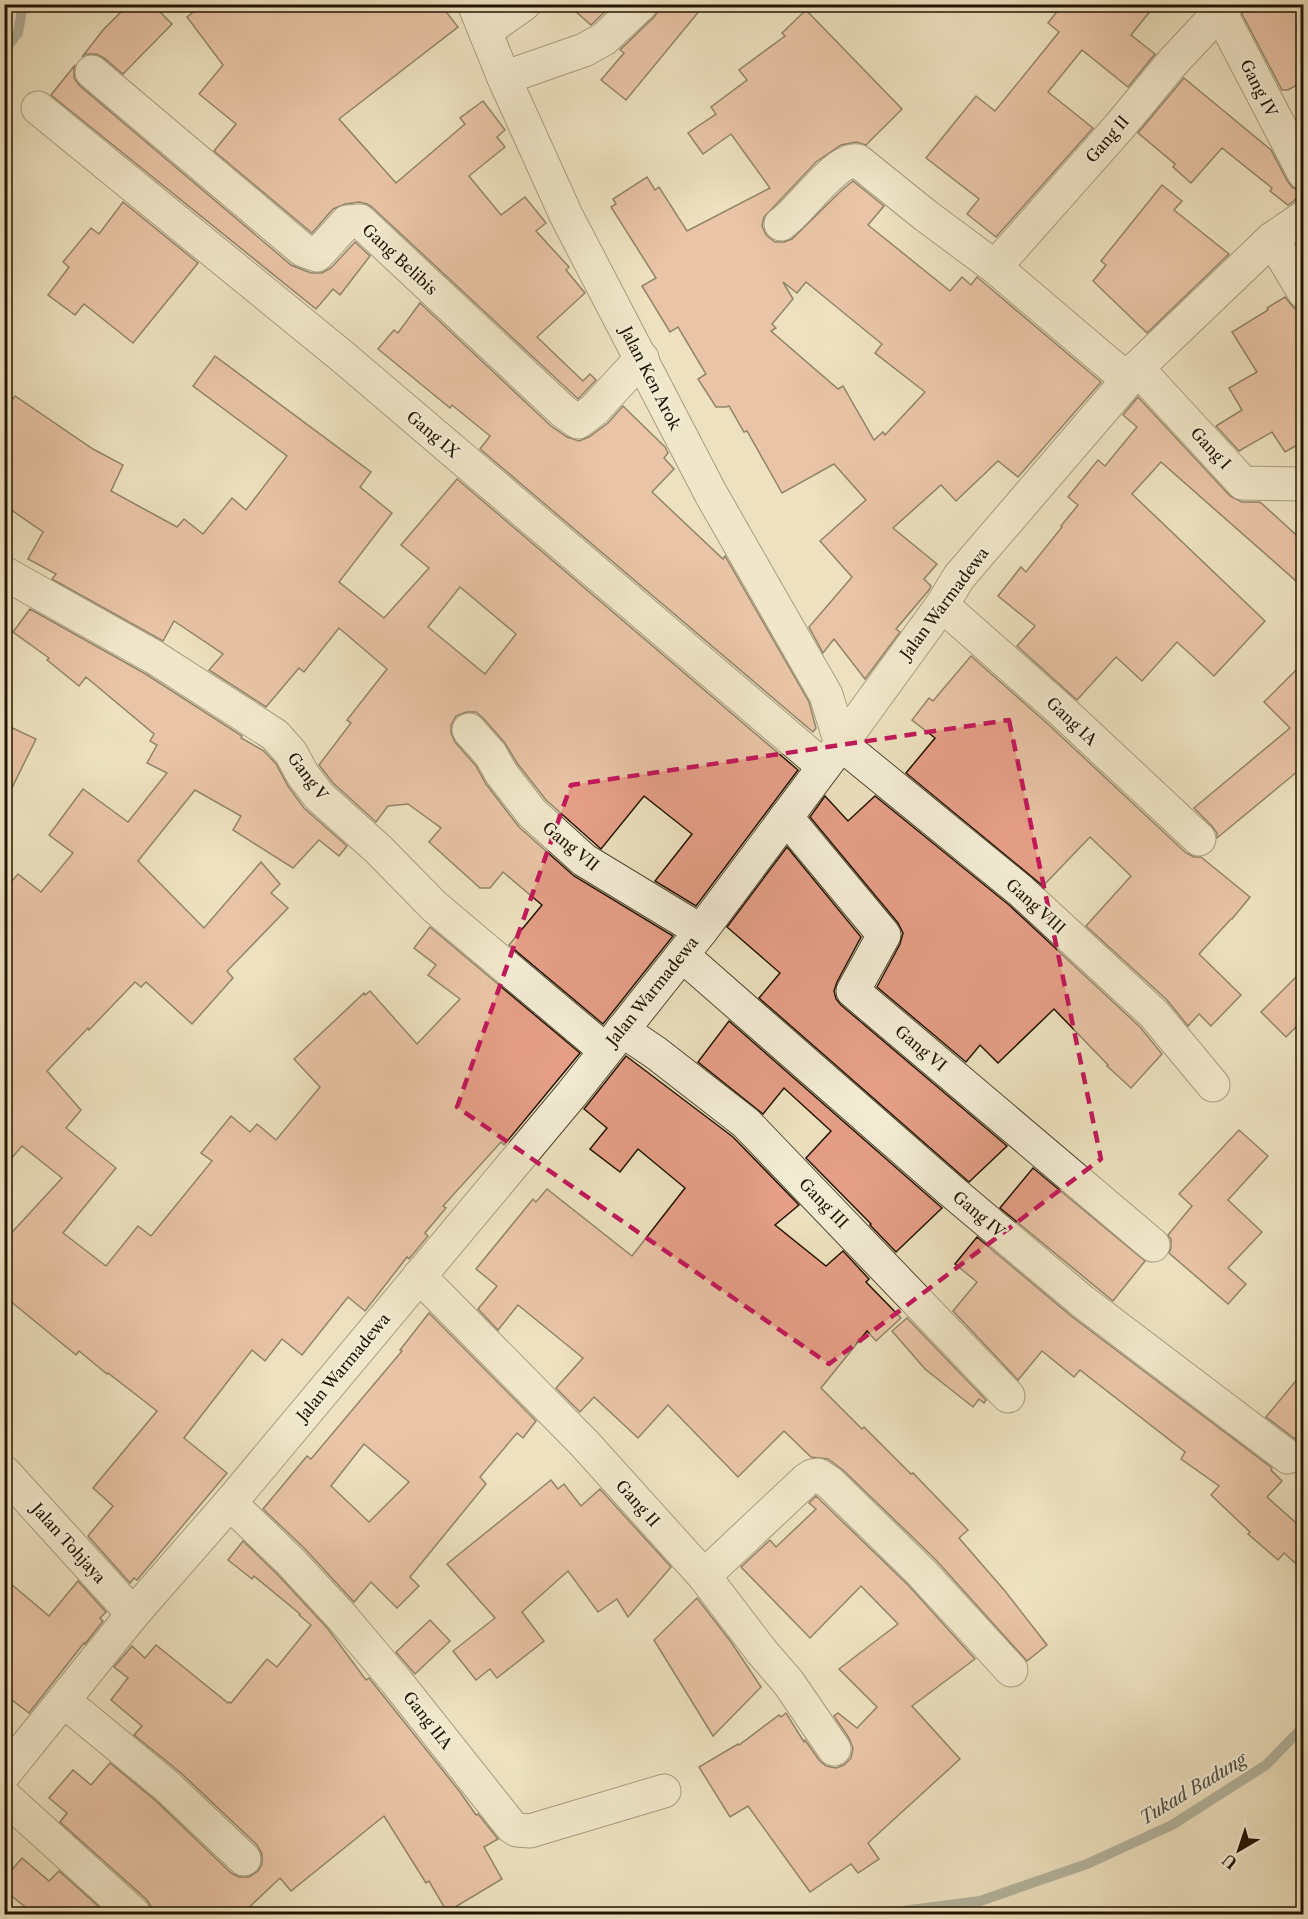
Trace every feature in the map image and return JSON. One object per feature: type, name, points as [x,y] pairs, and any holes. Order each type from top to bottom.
[{"type":"street","points":[[480,18],[524,4]]},
{"type":"street","points":[[504,78],[584,50],[604,39],[641,4]]},
{"type":"street","name":"Gang IV","points":[[1223,8],[1304,173]]},
{"type":"street","name":"Gang II","points":[[995,267],[1119,127],[1172,63],[1223,8]]},
{"type":"street","name":"Jalan Ken Arok","points":[[480,18],[504,78],[567,215],[711,494],[826,695],[832,755]]},
{"type":"street","name":"Gang Belibis","points":[[92,72],[303,250],[317,255],[347,222],[360,221],[564,412],[578,422],[594,410],[642,358]]},
{"type":"street","name":"Gang IX","points":[[38,108],[832,755]]},
{"type":"street","points":[[782,224],[819,185],[848,161],[854,159],[864,164],[925,215],[1132,374]]},
{"type":"street","name":"Jalan Warmadewa","points":[[4,1774],[133,1614],[230,1503],[571,1095],[692,943],[942,605],[959,577],[1132,374],[1272,239],[1304,217]]},
{"type":"street","points":[[1272,239],[1304,292]]},
{"type":"street","name":"Gang I","points":[[1132,374],[1243,483],[1302,484],[1304,486]]},
{"type":"street","name":"Gang V","points":[[4,573],[154,657],[275,735],[291,753],[303,775],[320,796],[378,849],[435,907],[614,1040]]},
{"type":"street","name":"Gang IA","points":[[942,605],[1062,711],[1199,839]]},
{"type":"street","name":"Gang VII","points":[[469,730],[491,755],[501,773],[532,813],[584,860],[692,943]]},
{"type":"street","name":"Gang VIII","points":[[832,755],[1037,906],[1154,1014],[1213,1085]]},
{"type":"street","name":"Gang VI","points":[[786,817],[884,935],[853,991],[1154,1245]]},
{"type":"street","name":"Gang IV","points":[[692,943],[949,1189],[1082,1301],[1288,1456]]},
{"type":"street","name":"Gang III","points":[[614,1040],[656,1053],[759,1135],[1008,1396]]},
{"type":"street","name":"Gang II","points":[[419,1276],[576,1434],[704,1576],[762,1652],[789,1682],[834,1749]]},
{"type":"street","name":"Jalan Tohjaya","points":[[4,1472],[133,1614]]},
{"type":"street","points":[[704,1576],[806,1480],[818,1475],[831,1483],[921,1572],[1011,1670]]},
{"type":"street","name":"Gang IIA","points":[[230,1503],[291,1562],[342,1617],[396,1680],[506,1820],[517,1830],[530,1831],[664,1791]]},
{"type":"street","points":[[64,1701],[168,1787],[244,1859]]},
{"type":"street","points":[[4,1796],[134,1914]]},
{"type":"highlighted area","points":[[1009,720],[1101,1159],[829,1364],[457,1107],[571,785]]},
{"type":"building","points":[[129,4],[152,4],[172,24],[123,74],[96,54],[86,54],[82,57],[103,30]]},
{"type":"building","points":[[204,4],[440,4],[458,27],[339,119],[396,183],[465,124],[460,118],[483,101],[505,130],[497,137],[505,147],[469,176],[501,215],[525,197],[546,223],[536,231],[569,267],[566,270],[585,293],[537,337],[583,381],[590,374],[596,380],[578,399],[372,207],[359,202],[333,209],[312,233],[214,151],[236,124],[199,94],[223,65],[187,17]]},
{"type":"building","points":[[567,4],[613,4],[591,25]]},
{"type":"building","points":[[659,4],[705,4],[626,100],[601,80],[624,53],[620,50],[654,17],[659,10]]},
{"type":"building","points":[[1063,4],[1156,4],[1131,35],[1155,54],[1128,87],[1082,50],[1048,92],[1093,128],[996,237],[967,214],[979,199],[926,158],[976,96],[995,111],[1059,32],[1048,23]]},
{"type":"building","points":[[1245,4],[1304,4],[1304,81],[1288,90],[1282,90],[1242,14]]},
{"type":"building","points":[[806,10],[902,109],[866,145],[856,142],[841,145],[816,162],[764,217],[762,226],[766,235],[775,242],[792,239],[853,181],[884,206],[868,225],[950,291],[962,277],[971,285],[977,277],[1101,382],[1018,477],[998,461],[956,501],[941,485],[893,528],[937,564],[924,579],[931,586],[929,590],[896,629],[900,632],[865,679],[834,639],[823,653],[809,627],[852,577],[820,541],[866,500],[834,464],[782,493],[747,431],[744,432],[729,406],[716,407],[698,379],[706,374],[678,327],[670,332],[642,286],[656,278],[611,207],[616,204],[613,199],[647,177],[655,190],[659,187],[687,231],[770,188],[731,134],[703,154],[688,133],[716,114],[711,107],[747,80],[739,70],[785,36],[782,33]],"holes":[[[783,282],[797,293],[806,282],[882,344],[875,353],[925,392],[885,435],[883,432],[874,440],[843,386],[838,389],[771,331],[776,328],[772,324],[793,299]]]},
{"type":"building","points":[[75,65],[74,78],[80,86],[291,265],[311,273],[322,273],[331,268],[355,242],[370,256],[340,295],[333,289],[316,309],[51,95]]},
{"type":"building","points":[[1184,78],[1271,150],[1288,182],[1293,188],[1302,191],[1294,201],[1288,205],[1270,191],[1272,188],[1222,148],[1191,183],[1173,167],[1175,164],[1138,133]]},
{"type":"building","points":[[1162,185],[1182,201],[1174,210],[1229,254],[1147,333],[1093,281],[1106,265],[1101,261]]},
{"type":"building","points":[[123,202],[198,263],[133,343],[84,304],[75,315],[48,295],[69,267],[63,262],[91,228],[99,234]]},
{"type":"building","points":[[1285,297],[1294,308],[1304,311],[1304,441],[1285,452],[1272,432],[1239,451],[1216,426],[1242,410],[1229,388],[1257,372],[1232,332]]},
{"type":"building","points":[[420,303],[551,426],[567,437],[579,441],[589,437],[608,423],[623,406],[665,447],[668,453],[664,458],[674,469],[652,492],[723,559],[725,556],[809,702],[816,728],[813,732],[480,449],[490,436],[452,405],[450,408],[378,349],[394,330],[398,333]]},
{"type":"building","points":[[215,356],[371,472],[360,487],[392,513],[339,582],[384,618],[429,568],[401,545],[457,479],[798,770],[696,906],[655,881],[692,834],[644,796],[601,849],[546,800],[517,763],[505,743],[483,718],[476,712],[466,712],[456,716],[451,725],[451,733],[455,742],[476,766],[486,784],[519,827],[574,876],[673,936],[603,1024],[509,945],[542,905],[503,872],[490,888],[480,888],[429,842],[441,828],[408,804],[388,806],[376,822],[333,783],[319,765],[351,723],[347,720],[387,669],[339,628],[304,672],[299,668],[266,707],[209,670],[223,654],[174,621],[163,641],[52,579],[56,574],[28,559],[43,532],[4,505],[4,410],[15,396],[93,449],[123,465],[111,491],[177,527],[184,519],[203,534],[232,498],[246,510],[287,456],[193,386]],"holes":[[[460,587],[516,634],[485,674],[428,627]]]},
{"type":"building","points":[[1138,397],[1230,496],[1242,502],[1260,502],[1304,542],[1304,588],[1161,462],[1132,494],[1265,621],[1214,676],[1177,642],[1142,681],[1116,657],[1077,700],[1017,646],[1035,626],[998,596],[1021,567],[1026,572],[1062,527],[1078,505],[1068,497],[1098,460],[1105,466],[1137,427],[1123,415]]},
{"type":"building","points":[[30,609],[144,673],[264,751],[276,764],[304,808],[347,846],[339,856],[319,840],[293,868],[233,830],[241,816],[195,790],[138,861],[204,928],[261,862],[280,884],[271,893],[288,908],[227,971],[233,978],[192,1024],[146,982],[141,987],[135,982],[47,1071],[81,1110],[66,1128],[116,1168],[63,1233],[106,1266],[138,1226],[151,1236],[212,1161],[201,1153],[231,1116],[250,1132],[257,1124],[276,1140],[320,1087],[294,1059],[364,993],[365,995],[370,991],[417,1044],[460,999],[428,975],[436,965],[414,948],[430,927],[580,1053],[504,1145],[501,1142],[443,1206],[446,1208],[425,1233],[428,1236],[409,1259],[407,1257],[365,1311],[348,1297],[302,1355],[282,1339],[265,1361],[252,1350],[184,1438],[227,1473],[137,1580],[134,1578],[130,1583],[88,1536],[113,1506],[93,1488],[157,1411],[79,1351],[76,1355],[4,1296],[4,1241],[62,1178],[22,1146],[4,1167],[4,890],[18,874],[41,892],[73,853],[49,835],[83,789],[128,822],[167,773],[147,763],[157,745],[150,741],[154,734],[86,677],[79,686],[47,660],[49,658],[13,632]]},
{"type":"building","points":[[971,656],[1049,725],[1186,853],[1194,857],[1201,857],[1250,897],[1199,954],[1241,995],[1211,1026],[1199,1014],[1188,1026],[1167,1000],[1086,926],[1131,876],[1090,837],[1043,886],[906,773],[935,738],[912,720],[929,698],[933,701]]},
{"type":"building","points":[[1304,662],[1304,766],[1217,838],[1217,833],[1212,826],[1194,808],[1290,728],[1264,702]]},
{"type":"building","points":[[4,724],[36,739],[4,804]]},
{"type":"building","points":[[825,796],[848,821],[875,796],[1009,905],[1140,1027],[1162,1054],[1131,1088],[1107,1066],[1054,1009],[998,1063],[980,1045],[966,1062],[877,987],[900,944],[903,933],[898,923],[810,817]]},
{"type":"building","points":[[787,847],[861,937],[837,982],[834,991],[836,999],[1007,1146],[969,1182],[759,998],[780,973],[727,927]]},
{"type":"building","points":[[1304,969],[1304,1019],[1286,1037],[1261,1012]]},
{"type":"building","points":[[729,1021],[942,1208],[896,1252],[806,1158],[831,1131],[784,1088],[763,1114],[698,1062]]},
{"type":"building","points":[[626,1056],[733,1137],[799,1205],[775,1225],[826,1266],[843,1251],[869,1279],[866,1282],[901,1318],[876,1341],[867,1331],[821,1388],[862,1429],[864,1427],[911,1474],[913,1473],[968,1530],[959,1538],[1005,1591],[1047,1645],[1027,1661],[935,1559],[843,1470],[828,1459],[811,1457],[784,1431],[738,1477],[668,1405],[638,1438],[594,1397],[580,1412],[556,1388],[583,1358],[518,1305],[498,1330],[478,1309],[497,1286],[476,1269],[533,1199],[536,1202],[547,1189],[632,1256],[685,1188],[638,1149],[620,1172],[590,1149],[607,1128],[584,1109]]},
{"type":"building","points":[[1239,1130],[1268,1156],[1228,1200],[1262,1232],[1228,1268],[1246,1284],[1228,1304],[1169,1253],[1171,1239],[1168,1235],[1192,1206],[1179,1194]]},
{"type":"building","points":[[1033,1168],[1145,1261],[1113,1301],[1000,1208]]},
{"type":"building","points":[[977,1237],[1071,1316],[1272,1468],[1271,1470],[1282,1481],[1267,1497],[1304,1530],[1304,1571],[1284,1553],[1278,1560],[1248,1534],[1250,1532],[1211,1495],[1219,1486],[1181,1459],[1185,1452],[1080,1370],[1074,1377],[1042,1351],[1018,1380],[953,1311],[977,1282],[955,1264]]},
{"type":"building","points":[[429,1313],[536,1421],[523,1438],[517,1433],[480,1477],[486,1484],[410,1577],[419,1586],[397,1608],[371,1582],[354,1602],[305,1549],[263,1509],[307,1456],[311,1459],[402,1351],[400,1350]],"holes":[[[364,1444],[409,1482],[369,1522],[331,1486]]]},
{"type":"building","points":[[907,1318],[986,1400],[984,1403],[979,1399],[973,1407],[925,1369],[892,1331]]},
{"type":"building","points":[[1304,1371],[1304,1429],[1295,1439],[1266,1417]]},
{"type":"building","points":[[551,1480],[558,1489],[564,1484],[581,1506],[600,1489],[671,1567],[628,1617],[617,1599],[598,1612],[568,1571],[522,1612],[544,1641],[497,1678],[490,1669],[476,1680],[453,1651],[495,1618],[447,1564]]},
{"type":"building","points":[[816,1496],[908,1585],[975,1659],[912,1706],[960,1759],[868,1843],[879,1859],[858,1873],[851,1864],[810,1892],[748,1806],[730,1817],[699,1767],[739,1745],[779,1715],[781,1717],[786,1713],[804,1742],[805,1740],[819,1760],[826,1766],[836,1768],[844,1765],[851,1758],[853,1748],[834,1716],[838,1713],[857,1728],[877,1707],[839,1669],[898,1624],[861,1586],[810,1638],[741,1567],[770,1540],[776,1547],[816,1509],[809,1503]]},
{"type":"building","points":[[243,1541],[328,1629],[366,1680],[369,1678],[476,1815],[478,1814],[498,1839],[484,1847],[502,1879],[447,1912],[429,1881],[426,1883],[384,1816],[291,1891],[280,1878],[242,1914],[152,1914],[152,1908],[147,1900],[60,1822],[67,1813],[49,1798],[73,1770],[91,1785],[110,1763],[156,1801],[231,1873],[239,1877],[249,1877],[258,1871],[262,1864],[262,1854],[257,1845],[181,1773],[134,1735],[142,1726],[111,1700],[128,1678],[114,1667],[132,1646],[145,1658],[156,1645],[228,1703],[231,1703],[267,1659],[277,1667],[311,1625],[254,1576],[252,1579],[228,1560]]},
{"type":"building","points":[[4,1578],[49,1616],[78,1581],[106,1612],[100,1618],[103,1621],[29,1713],[4,1694]]},
{"type":"building","points":[[697,1598],[731,1642],[761,1687],[713,1736],[654,1640]]},
{"type":"building","points":[[430,1620],[450,1641],[415,1674],[396,1652]]},
{"type":"building","points":[[22,1858],[49,1881],[59,1871],[107,1914],[34,1914],[4,1890],[4,1879]]},
{"type":"waterway","points":[[4,50],[18,33],[23,4]]},
{"type":"waterway","name":"Tukad Badung","points":[[880,1914],[980,1901],[1087,1864],[1172,1825],[1266,1765],[1304,1726]]}]
